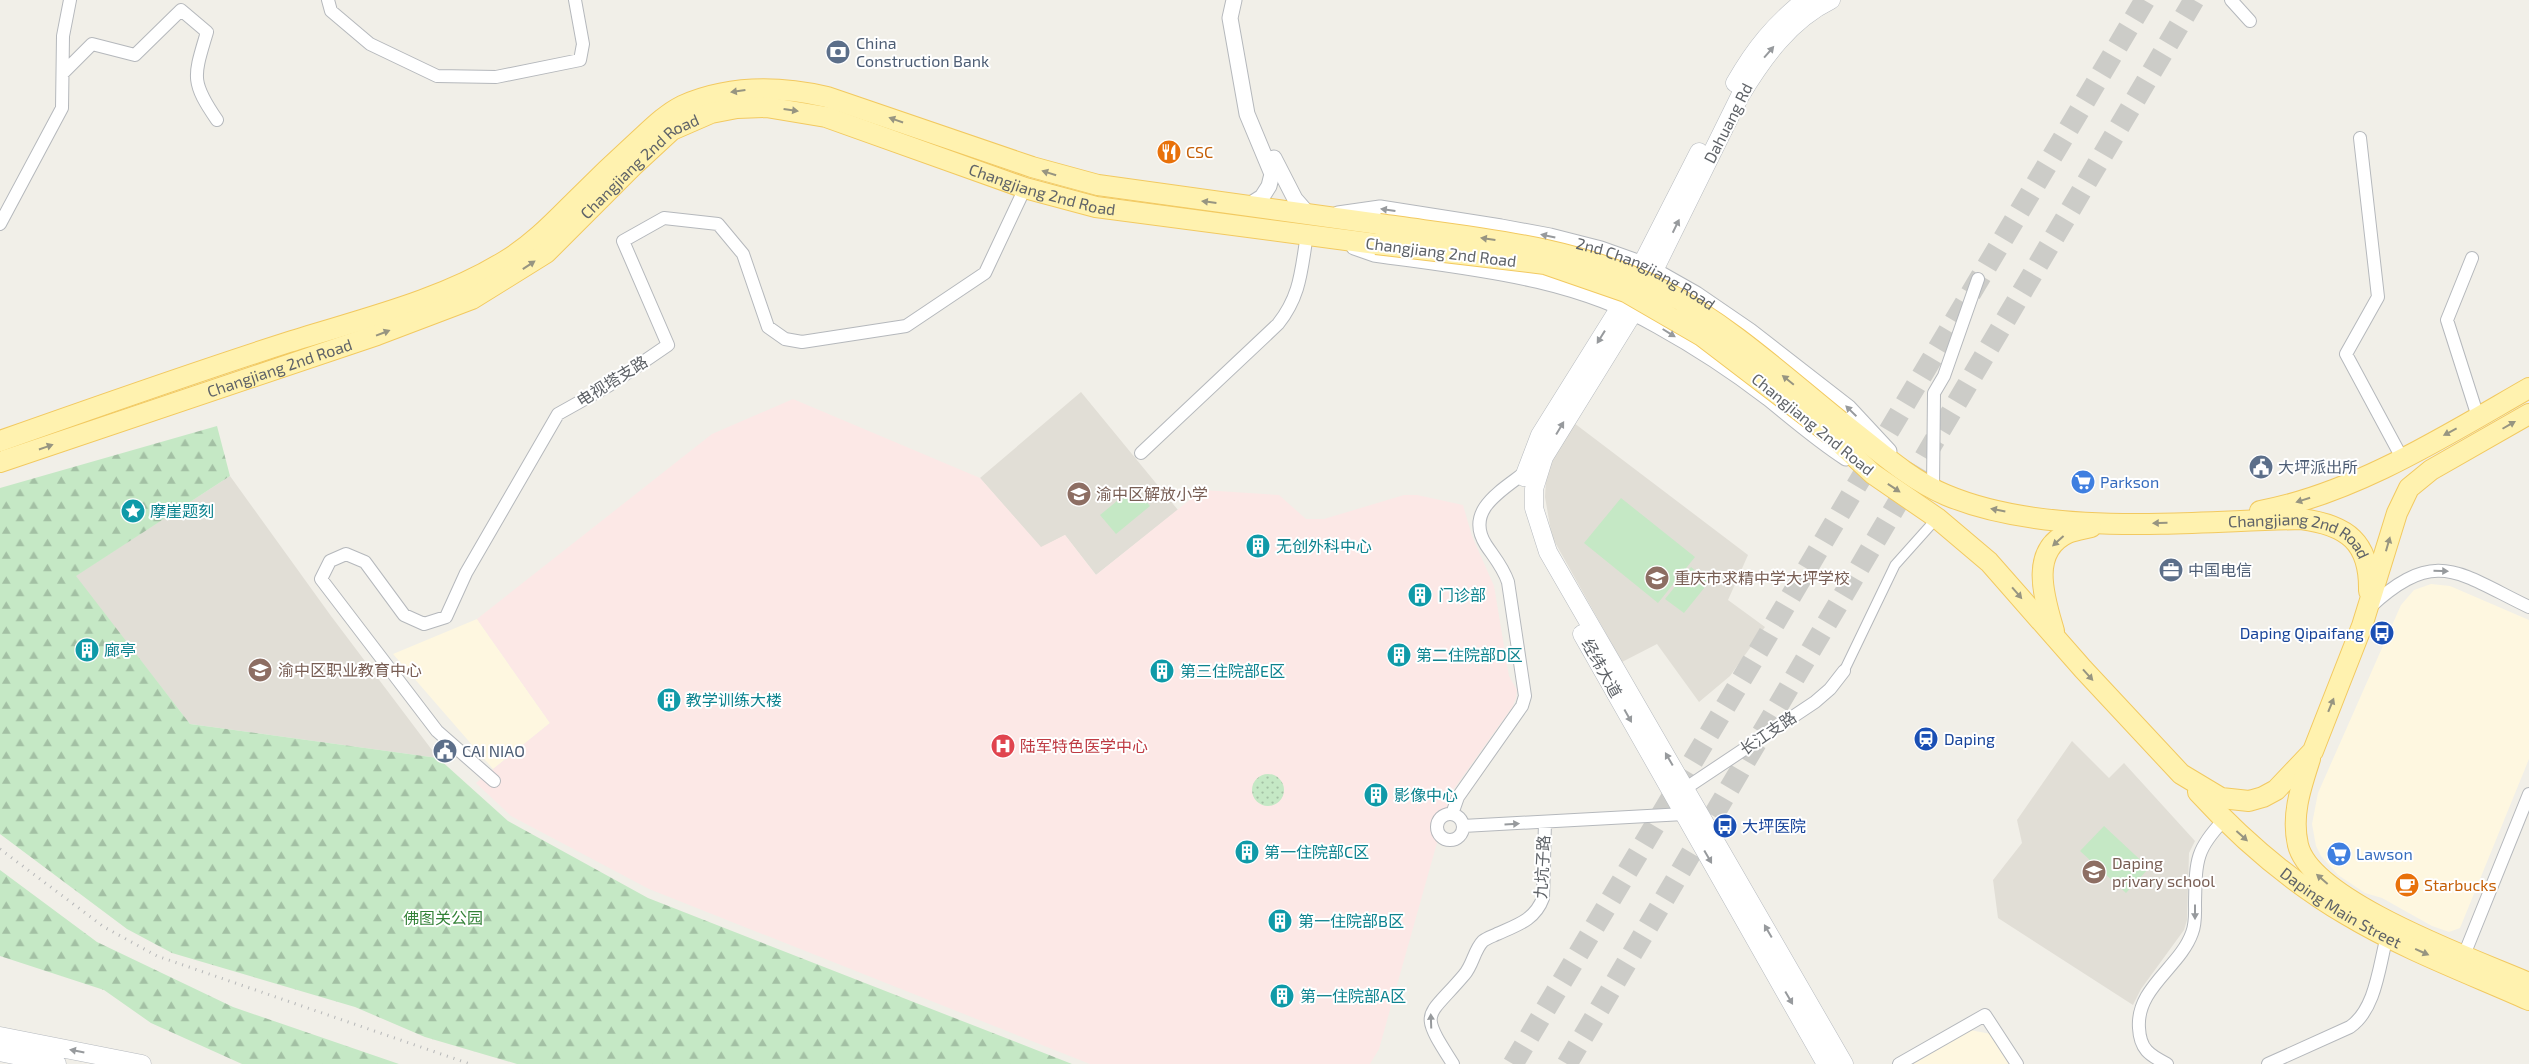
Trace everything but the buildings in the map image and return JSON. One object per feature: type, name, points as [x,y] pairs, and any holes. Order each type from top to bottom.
[{"type":"main road","name":"Dahuang Rd","points":[[1648,267],[1731,89],[1751,54],[1778,22],[1793,13],[1805,0]]},
{"type":"main road","name":"Dahuang Rd","points":[[1793,13],[1816,7],[1831,0]]},
{"type":"main road","name":"Changjiang 2nd Road","points":[[0,441],[211,368],[458,288],[506,261],[533,242],[608,168],[661,120],[681,107],[707,97],[736,91],[766,88],[789,90],[828,97],[1062,177],[1136,192],[1379,224],[1554,250],[1628,275],[1664,291],[1700,312],[1737,338],[1835,428],[1873,474],[1937,518],[1989,562],[2181,774],[2221,798],[2249,801],[2263,797],[2276,790],[2313,750]]},
{"type":"main road","name":"Changjiang 2nd Road","points":[[0,462],[377,335],[472,299],[546,253],[672,130],[711,113],[737,108],[766,107],[826,117],[1025,188],[1060,199],[1131,214],[1545,264],[1626,292],[1702,336],[1835,428],[1933,488],[1978,506],[2056,520],[2102,523],[2300,519],[2320,522],[2346,532],[2355,541],[2367,561],[2369,572],[2369,608]]},
{"type":"main road","name":"经纬大道","points":[[1648,267],[1627,310],[1544,457],[1534,490],[1534,508],[1548,552],[1844,1064]]},
{"type":"main road","name":"经纬大道","points":[[1627,310],[1540,435],[1525,472],[1523,486],[1524,509],[1531,536],[1540,559],[1826,1064]]},
{"type":"main road","name":"Changjiang 2nd Road","points":[[2209,521],[2302,501],[2402,458],[2529,388]]},
{"type":"main road","name":"Changjiang 2nd Road","points":[[2369,608],[2397,512],[2408,488],[2431,470],[2529,414]]},
{"type":"main road","name":"Changjiang 2nd Road","points":[[2056,638],[2044,596],[2043,561],[2053,545],[2067,534],[2102,523]]},
{"type":"main road","points":[[2313,750],[2369,608]]},
{"type":"main road","name":"Daping Main Street","points":[[2313,750],[2299,792],[2295,818],[2298,846],[2312,871],[2344,896],[2368,911],[2529,983]]},
{"type":"main road","name":"Daping Main Street","points":[[2181,774],[2224,820],[2269,859],[2319,897],[2347,915],[2387,936],[2529,1000]]},
{"type":"main road","points":[[0,1036],[142,1064]]},
{"type":"main road","points":[[0,1052],[57,1064]]},
{"type":"street","points":[[0,224],[62,108],[63,36],[70,0]]},
{"type":"street","points":[[328,0],[331,11],[370,44],[437,76],[496,77],[580,60],[583,44],[575,0]]},
{"type":"street","points":[[1234,0],[1230,18],[1242,89],[1249,120],[1272,174],[1269,186],[1262,197],[1251,204],[1242,206]]},
{"type":"street","points":[[2231,0],[2250,20]]},
{"type":"street","points":[[63,73],[92,44],[135,55],[181,10],[207,32],[195,72],[202,99],[216,120]]},
{"type":"street","points":[[1242,89],[1289,190],[1315,216]]},
{"type":"street","points":[[2360,138],[2378,296],[2346,354],[2402,458]]},
{"type":"street","name":"电视塔支路","points":[[494,781],[437,731],[321,579],[330,561],[346,554],[365,562],[404,614],[424,624],[446,616],[466,573],[558,414],[608,386],[668,345],[623,241],[664,218],[718,224],[743,254],[768,328],[785,339],[802,342],[906,326],[985,273],[1025,188]]},
{"type":"street","name":"2nd Changjiang Road","points":[[1315,216],[1380,208],[1520,230],[1601,249],[1648,267],[1696,294],[1750,331],[1849,408],[1909,472]]},
{"type":"street","points":[[1141,453],[1278,324],[1291,308],[1314,236],[1374,254],[1538,279],[1627,310],[1710,358],[1767,397],[1822,443],[1873,474]]},
{"type":"street","points":[[1577,291],[1590,291],[1607,279],[1609,266],[1601,249]]},
{"type":"street","points":[[2472,258],[2448,320],[2478,417]]},
{"type":"street","points":[[1933,488],[1934,393],[1944,376],[1978,278]]},
{"type":"street","points":[[1452,814],[1458,797],[1522,706],[1525,696],[1508,582],[1498,560],[1486,544],[1478,527],[1478,519],[1489,500],[1544,457]]},
{"type":"street","points":[[1844,671],[1895,565],[1937,518]]},
{"type":"street","points":[[2369,608],[2398,583],[2421,573],[2436,570],[2450,571],[2463,576],[2529,607]]},
{"type":"street","name":"长江支路","points":[[1686,788],[1815,702],[1830,689],[1844,671]]},
{"type":"street","points":[[2464,955],[2529,794]]},
{"type":"street","points":[[1452,814],[1460,819],[1463,826],[1461,834],[1455,840],[1447,840],[1439,836],[1437,823],[1443,816],[1452,814]]},
{"type":"street","name":"九坑子路","points":[[1463,826],[1684,814]]},
{"type":"street","points":[[2167,1064],[2145,1050],[2139,1040],[2138,1021],[2148,993],[2192,934],[2195,922],[2196,866],[2207,838],[2224,820]]},
{"type":"street","name":"九坑子路","points":[[1453,1064],[1432,1032],[1431,1013],[1435,1006],[1466,974],[1484,940],[1525,922],[1539,909],[1543,898],[1544,822]]},
{"type":"street","points":[[2268,1064],[2350,1027],[2359,1021],[2369,1002],[2387,936]]},
{"type":"street","points":[[1898,1064],[1985,1015],[2017,1064]]},
{"type":"shaded area","name":"渝中区解放小学","points":[[1081,392],[1178,510],[1096,575],[1065,535],[1041,548],[980,478]]},
{"type":"shaded area","name":"陆军特色医学中心","points":[[793,399],[980,478],[1041,547],[1065,535],[1096,575],[1202,490],[1279,495],[1306,519],[1324,519],[1404,495],[1417,495],[1463,505],[1472,536],[1494,586],[1509,676],[1517,690],[1516,698],[1513,706],[1451,793],[1379,1049],[1370,1064],[1090,1064],[649,889],[511,816],[476,783],[550,723],[477,619],[712,434]]},
{"type":"shaded area","name":"重庆市求精中学大坪学校","points":[[1574,423],[1748,555],[1728,600],[1765,627],[1730,676],[1699,702],[1657,644],[1622,662],[1552,537],[1545,497],[1546,480],[1553,455]]},
{"type":"shaded area","name":"渝中区职业教育中心","points":[[230,476],[331,616],[438,758],[190,724],[75,576]]},
{"type":"shaded area","points":[[2431,584],[2450,586],[2529,620],[2529,759],[2460,928],[2449,932],[2432,926],[2382,898],[2365,893],[2338,875],[2321,856],[2316,846],[2312,824],[2318,793],[2401,605],[2414,590]]},
{"type":"shaded area","points":[[477,619],[550,723],[493,769],[393,654]]},
{"type":"shaded area","name":"Daping privary school","points":[[2072,741],[2109,778],[2124,763],[2195,841],[2189,853],[2187,920],[2184,930],[2141,989],[2133,1005],[1998,918],[1993,880],[2022,843],[2017,820]]},
{"type":"shaded area","points":[[1970,1030],[1991,1034],[2010,1064],[1913,1064]]},
{"type":"green space","name":"佛图关公园","points":[[217,426],[230,476],[76,576],[190,724],[438,758],[508,821],[648,898],[1072,1064],[517,1064],[425,1037],[355,1007],[172,953],[127,929],[0,834],[0,488]]},
{"type":"green space","points":[[1134,487],[1150,506],[1116,534],[1100,515]]},
{"type":"green space","points":[[1621,498],[1695,557],[1658,603],[1584,543]]},
{"type":"green space","points":[[1691,567],[1709,582],[1684,613],[1665,599]]},
{"type":"green space","points":[[1268,774],[1274,775],[1279,779],[1283,784],[1283,796],[1279,801],[1274,805],[1268,806],[1262,805],[1257,801],[1253,796],[1252,790],[1253,784],[1257,779],[1262,775]]},
{"type":"green space","points":[[2104,826],[2149,868],[2126,893],[2080,851]]},
{"type":"green space","points":[[0,870],[97,942],[233,1007],[399,1064],[242,1064],[151,1023],[104,990],[0,956]]},
{"type":"tunnel","points":[[1513,1064],[2145,0]]},
{"type":"tunnel","points":[[1567,1064],[2194,0]]},
{"type":"railway","points":[[0,849],[104,927],[157,956],[470,1064]]},
{"type":"place","name":"China Construction Bank","points":[[838,52]]},
{"type":"place","name":"CSC","points":[[1169,152]]},
{"type":"place","name":"大坪派出所","points":[[2261,467]]},
{"type":"place","name":"Parkson","points":[[2083,482]]},
{"type":"place","name":"渝中区解放小学","points":[[1079,494]]},
{"type":"place","name":"摩崖题刻","points":[[133,511]]},
{"type":"place","name":"无创外科中心","points":[[1258,546]]},
{"type":"place","name":"中国电信","points":[[2171,570]]},
{"type":"place","name":"重庆市求精中学大坪学校","points":[[1657,578]]},
{"type":"place","name":"门诊部","points":[[1420,595]]},
{"type":"place","name":"Daping Qipaifang","points":[[2382,633]]},
{"type":"place","name":"廊亭","points":[[87,650]]},
{"type":"place","name":"第二住院部D区","points":[[1399,655]]},
{"type":"place","name":"渝中区职业教育中心","points":[[260,670]]},
{"type":"place","name":"第三住院部E区","points":[[1162,671]]},
{"type":"place","name":"教学训练大楼","points":[[669,700]]},
{"type":"place","name":"Daping","points":[[1926,739]]},
{"type":"place","name":"陆军特色医学中心","points":[[1003,746]]},
{"type":"place","name":"CAI NIAO","points":[[445,751]]},
{"type":"place","name":"影像中心","points":[[1376,795]]},
{"type":"place","name":"大坪医院","points":[[1725,826]]},
{"type":"place","name":"第一住院部C区","points":[[1247,852]]},
{"type":"place","name":"Lawson","points":[[2339,854]]},
{"type":"place","name":"Daping privary school","points":[[2094,872]]},
{"type":"place","name":"Starbucks","points":[[2407,885]]},
{"type":"place","name":"第一住院部B区","points":[[1280,921]]},
{"type":"place","name":"第一住院部A区","points":[[1282,996]]}]
